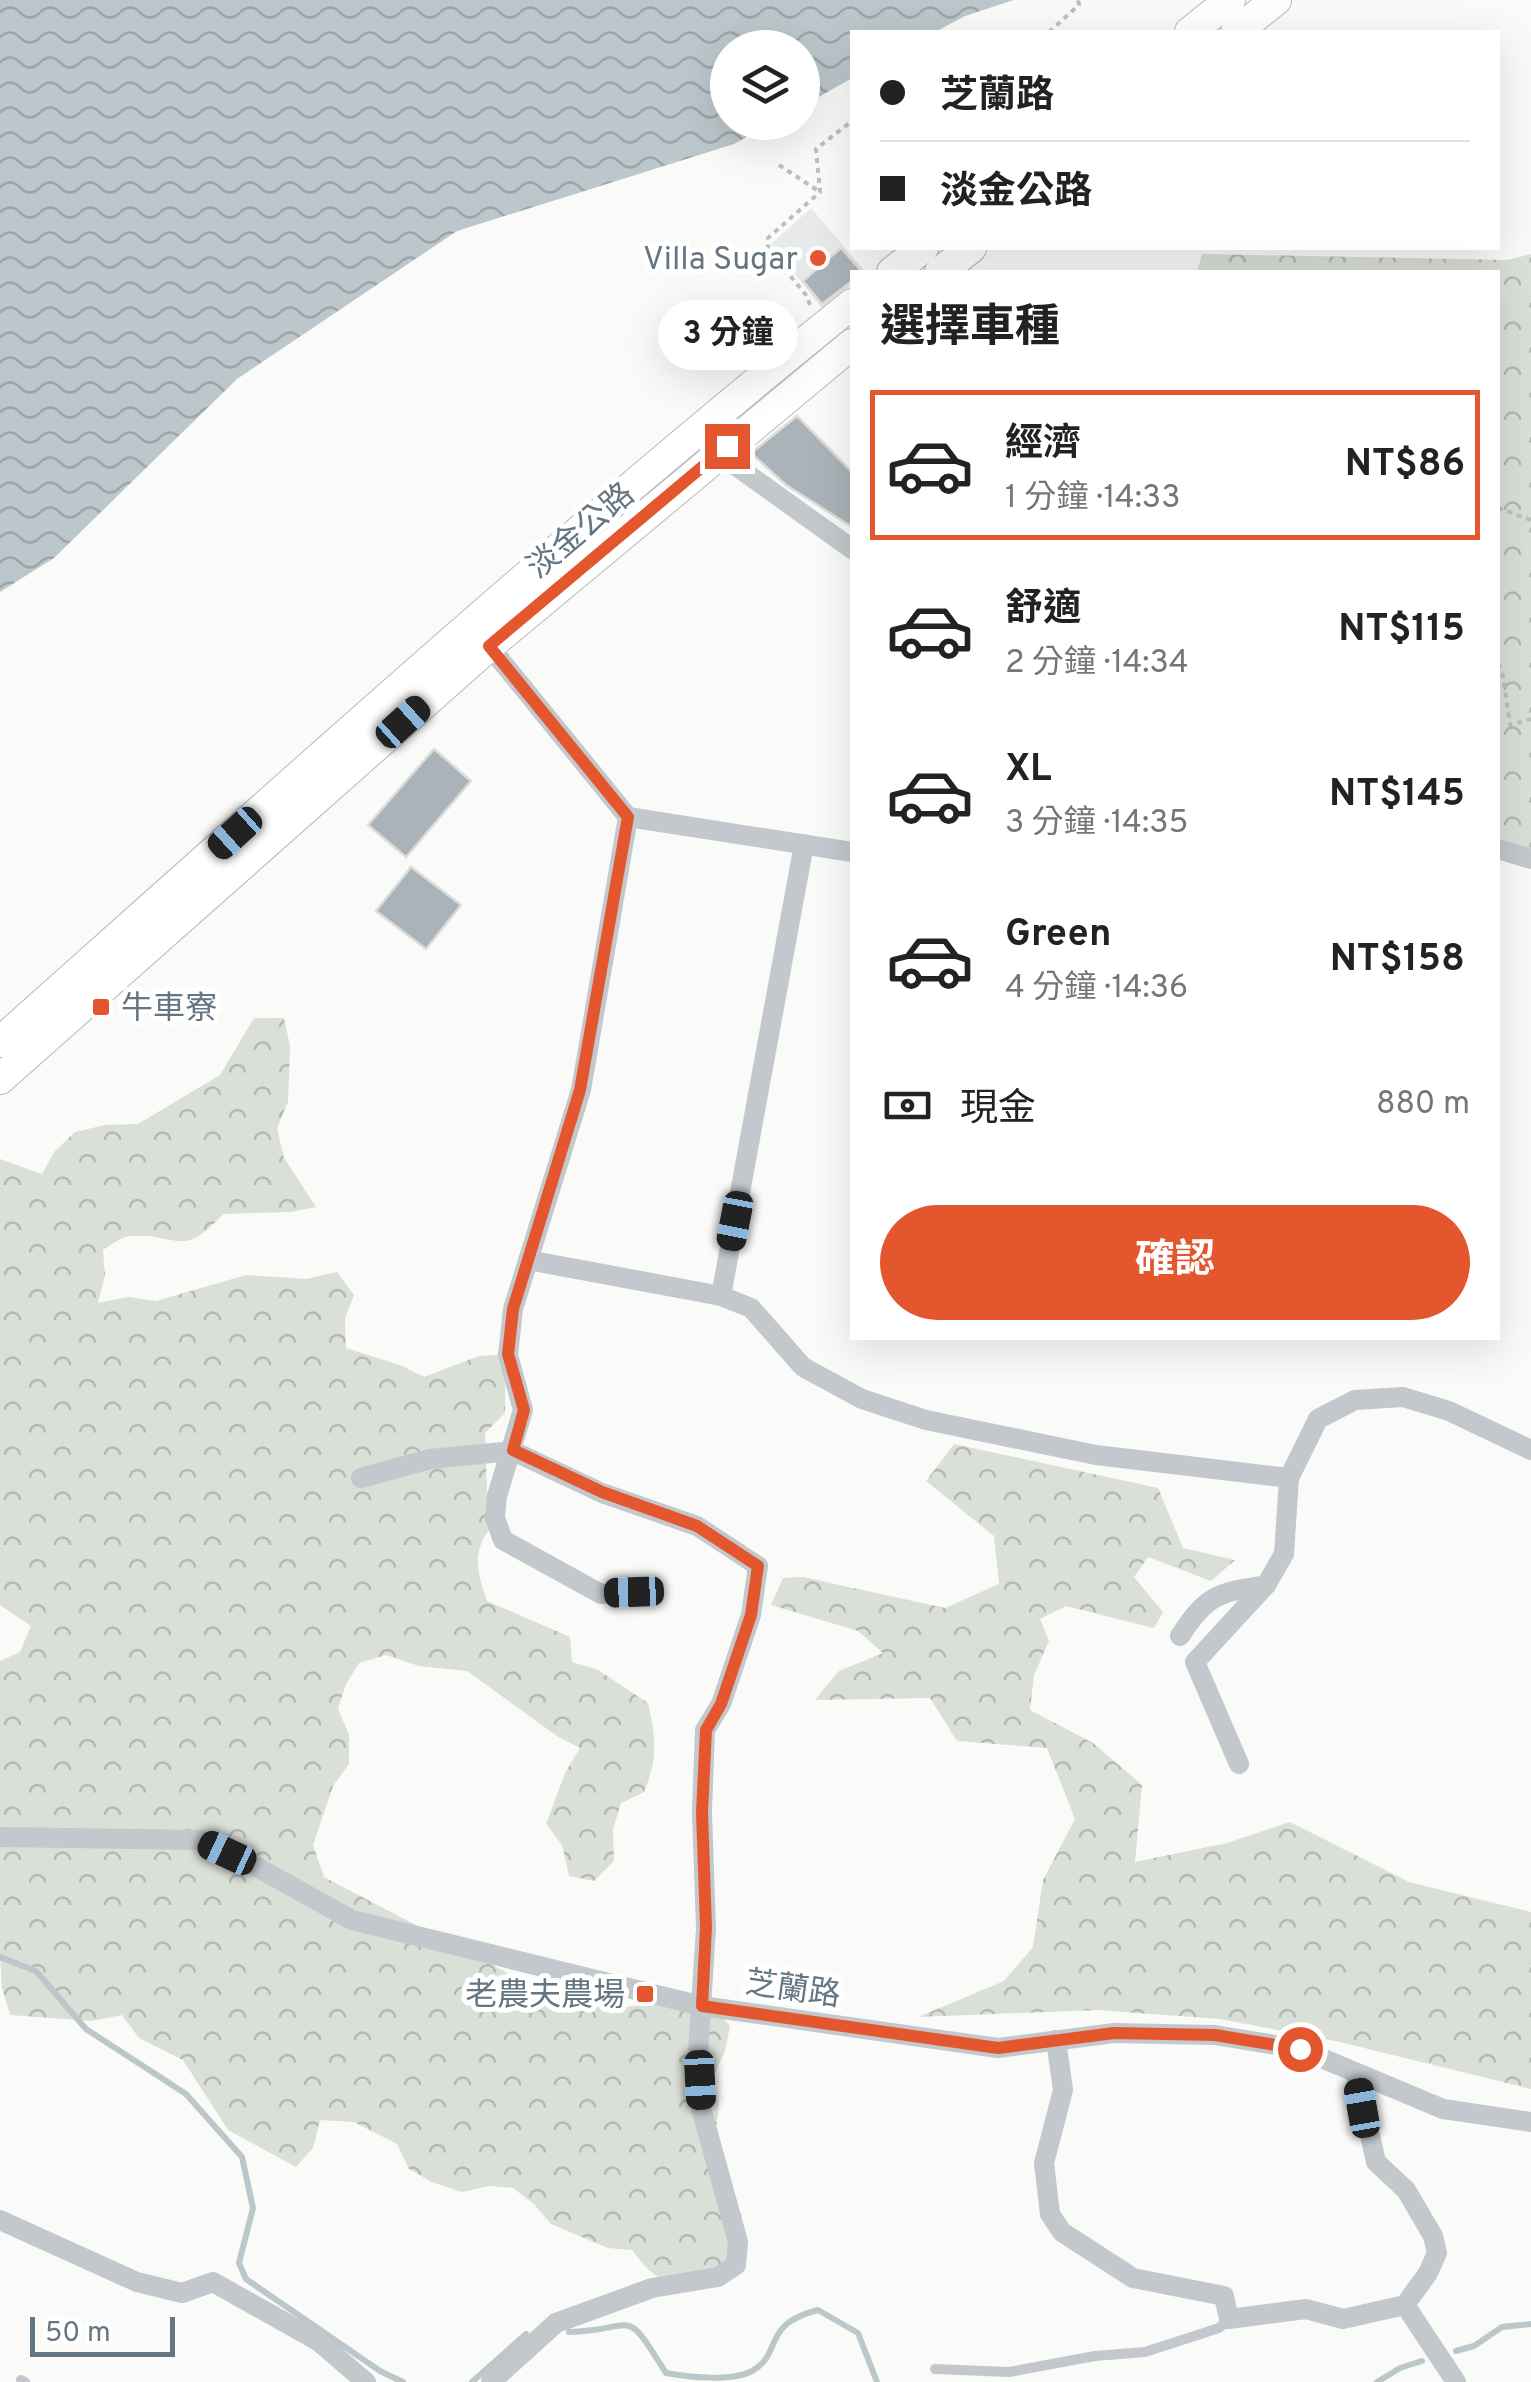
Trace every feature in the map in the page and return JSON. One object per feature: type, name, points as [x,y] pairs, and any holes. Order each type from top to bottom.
[{"type":"main road","points":[[1192,30],[1230,0]]},
{"type":"main road","points":[[1238,30],[1276,0]]},
{"type":"main road","points":[[895,270],[920,250]]},
{"type":"main road","points":[[943,270],[968,250]]},
{"type":"main road","name":"淡金公路","points":[[0,1079],[696,430],[850,306]]},
{"type":"main road","name":"淡金公路","points":[[0,1042],[479,635],[718,453],[850,346]]},
{"type":"street","points":[[696,430],[718,453],[850,548]]},
{"type":"street","points":[[479,635],[628,817],[850,852]]},
{"type":"street","points":[[628,817],[580,1090],[513,1309],[508,1354],[524,1410],[497,1496],[495,1518],[503,1540],[601,1594],[634,1592]]},
{"type":"street","points":[[722,1296],[804,844]]},
{"type":"street","points":[[1500,850],[1531,859]]},
{"type":"street","points":[[528,1260],[722,1296],[751,1308],[804,1367],[862,1400],[926,1420],[1096,1455],[1289,1478]]},
{"type":"street","points":[[1239,1764],[1195,1662],[1266,1585],[1284,1554],[1289,1478],[1318,1419],[1355,1400],[1403,1397],[1450,1411],[1531,1450]]},
{"type":"street","points":[[361,1478],[430,1458],[513,1450],[602,1492],[697,1526],[758,1566],[751,1615],[721,1704],[706,1730],[702,1812],[706,1928],[698,2053],[701,2108],[738,2242],[736,2265],[718,2277],[652,2288],[556,2323],[491,2382]]},
{"type":"street","points":[[1180,1636],[1199,1607],[1228,1592],[1266,1585]]},
{"type":"street","name":"芝蘭路","points":[[0,1838],[199,1840],[256,1866],[352,1920],[702,2006],[998,2048],[1114,2033],[1215,2035],[1300,2049],[1443,2109],[1531,2122]]},
{"type":"street","points":[[1056,2040],[1063,2090],[1044,2163],[1050,2214],[1062,2232],[1133,2278],[1224,2296],[1229,2319],[1306,2308],[1342,2318],[1406,2305],[1428,2273],[1437,2253],[1433,2236],[1406,2190],[1376,2162],[1356,2072]]},
{"type":"street","points":[[0,2220],[137,2282],[182,2293],[212,2282],[318,2341],[366,2382]]},
{"type":"street","points":[[1406,2305],[1456,2382]]},
{"type":"lane","points":[[936,2370],[1009,2372],[1095,2356],[1144,2352],[1219,2328],[1229,2319]]},
{"type":"path","points":[[1051,30],[1078,6],[1078,0]]},
{"type":"path","points":[[820,192],[816,150],[850,123]]},
{"type":"path","points":[[778,164],[820,192]]},
{"type":"path","points":[[801,313],[810,305],[806,295],[768,249],[768,238],[820,192]]},
{"type":"path","points":[[1500,509],[1531,520]]},
{"type":"path","points":[[1500,667],[1510,725],[1531,719]]},
{"type":"shaded area","name":"Villa Sugar","points":[[811,208],[864,270],[850,270],[850,287],[824,311],[771,244]]},
{"type":"green space","points":[[1202,254],[1507,260],[1531,254],[1531,851],[1500,842],[1500,270],[1198,270]]},
{"type":"green space","points":[[254,1018],[284,1018],[290,1046],[288,1102],[277,1128],[284,1158],[316,1207],[291,1212],[223,1214],[188,1240],[124,1237],[103,1250],[105,1275],[98,1303],[128,1297],[156,1301],[246,1275],[306,1279],[337,1272],[354,1295],[345,1318],[346,1348],[424,1377],[479,1356],[515,1354],[505,1384],[505,1413],[485,1433],[487,1491],[499,1517],[480,1547],[478,1566],[483,1588],[487,1601],[570,1637],[572,1662],[598,1670],[648,1703],[654,1748],[644,1792],[621,1803],[613,1829],[614,1861],[594,1881],[569,1876],[562,1845],[546,1824],[565,1773],[580,1748],[557,1736],[467,1671],[419,1666],[386,1655],[359,1663],[346,1684],[338,1709],[349,1735],[349,1764],[333,1786],[313,1845],[324,1877],[525,1982],[554,1991],[584,1992],[613,2009],[647,2004],[680,1993],[709,2003],[730,2026],[725,2051],[713,2077],[719,2105],[712,2162],[742,2215],[724,2270],[682,2281],[663,2279],[632,2250],[608,2248],[551,2224],[513,2188],[489,2186],[462,2192],[432,2182],[409,2169],[397,2144],[354,2122],[320,2120],[313,2148],[296,2167],[228,2130],[183,2060],[139,2038],[122,2015],[91,2021],[10,2015],[2,1988],[0,1958],[0,1661],[20,1652],[31,1626],[0,1605],[0,1159],[42,1174],[55,1151],[75,1132],[105,1125],[138,1124],[220,1075]]},
{"type":"green space","points":[[954,1444],[1158,1488],[1183,1548],[1235,1560],[1211,1581],[1148,1557],[1134,1577],[1163,1612],[1154,1628],[1066,1606],[1040,1619],[1049,1641],[1034,1675],[1030,1710],[1093,1743],[1142,1785],[1135,1862],[1227,1843],[1290,1822],[1409,1882],[1531,1912],[1531,2089],[1340,2042],[1220,2019],[1097,2010],[918,2017],[1004,1981],[1033,1947],[1043,1880],[1075,1819],[1047,1748],[957,1741],[930,1698],[815,1700],[839,1671],[883,1653],[858,1631],[771,1605],[783,1578],[803,1577],[945,1608],[999,1584],[994,1536],[926,1481]]},
{"type":"water","points":[[0,0],[1014,0],[965,16],[939,30],[850,30],[850,79],[820,96],[820,30],[710,30],[710,140],[741,140],[457,231],[237,379],[54,558],[0,592]]},
{"type":"building","points":[[841,248],[860,270],[850,270],[850,283],[822,304],[803,281]]},
{"type":"building","points":[[797,416],[850,470],[850,526],[786,485],[751,453]]},
{"type":"building","points":[[434,749],[471,781],[406,857],[368,825]]},
{"type":"building","points":[[411,867],[461,905],[426,949],[376,911]]},
{"type":"waterway","points":[[0,1957],[36,1971],[86,2029],[186,2094],[242,2157],[253,2208],[239,2263],[246,2279],[380,2371],[403,2382]]},
{"type":"waterway","points":[[569,2332],[627,2326],[642,2337],[666,2373],[722,2378],[752,2371],[788,2323],[818,2310],[858,2333],[877,2382]]},
{"type":"waterway","points":[[1456,2351],[1474,2346],[1502,2327],[1531,2324]]},
{"type":"waterway","points":[[472,2382],[526,2334]]},
{"type":"waterway","points":[[1377,2382],[1422,2361]]},
{"type":"place","name":"Villa Sugar","points":[[818,258]]},
{"type":"place","name":"牛車寮","points":[[101,1007]]},
{"type":"place","name":"老農夫農場","points":[[645,1994]]},
{"type":"route","points":[[727,446],[489,646],[628,817],[580,1090],[513,1309],[508,1354],[524,1410],[513,1450],[602,1492],[697,1526],[758,1566],[751,1615],[721,1704],[706,1730],[702,2006],[998,2048],[1114,2033],[1215,2035],[1300,2049]]}]
